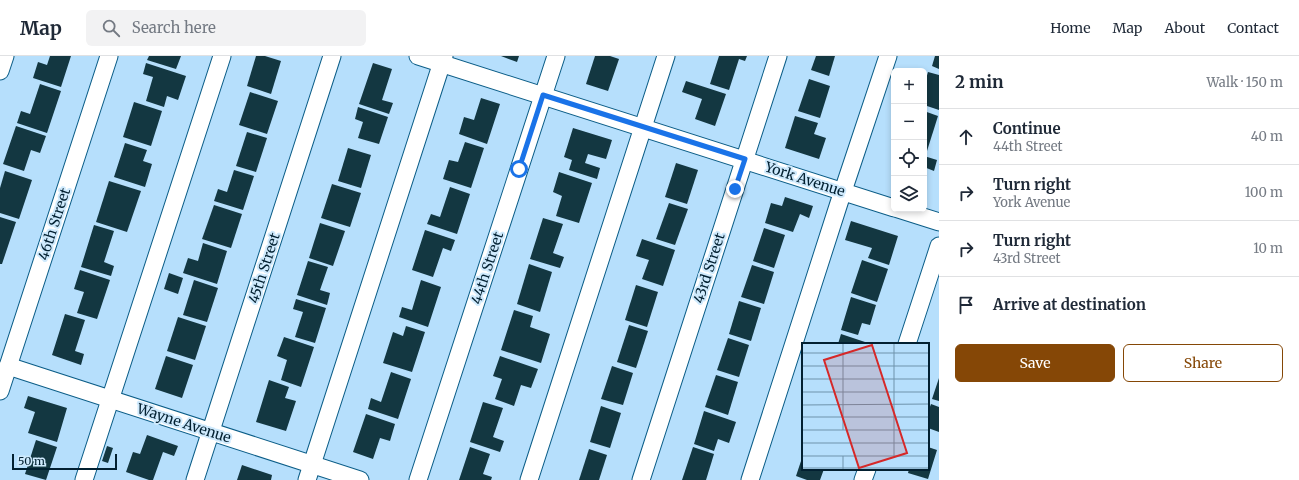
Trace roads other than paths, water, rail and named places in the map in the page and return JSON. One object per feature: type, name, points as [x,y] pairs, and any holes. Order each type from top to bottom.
[{"type":"street","points":[[0,71],[5,56]]},
{"type":"street","name":"46th Street","points":[[0,391],[109,56]]},
{"type":"street","points":[[84,480],[222,56]]},
{"type":"street","name":"45th Street","points":[[195,480],[332,56]]},
{"type":"street","name":"York Avenue","points":[[418,56],[443,60],[543,95],[891,207]]},
{"type":"street","name":"44th Street","points":[[418,480],[556,56]]},
{"type":"street","points":[[530,480],[666,56]]},
{"type":"street","name":"43rd Street","points":[[641,480],[778,56]]},
{"type":"street","points":[[750,480],[888,56]]},
{"type":"street","points":[[310,472],[443,60]]},
{"type":"street","points":[[907,212],[939,222]]},
{"type":"street","points":[[907,343],[939,246]]},
{"type":"street","name":"Wayne Avenue","points":[[8,366],[211,431],[310,472],[360,480]]},
{"type":"street","points":[[863,480],[866,470]]}]
